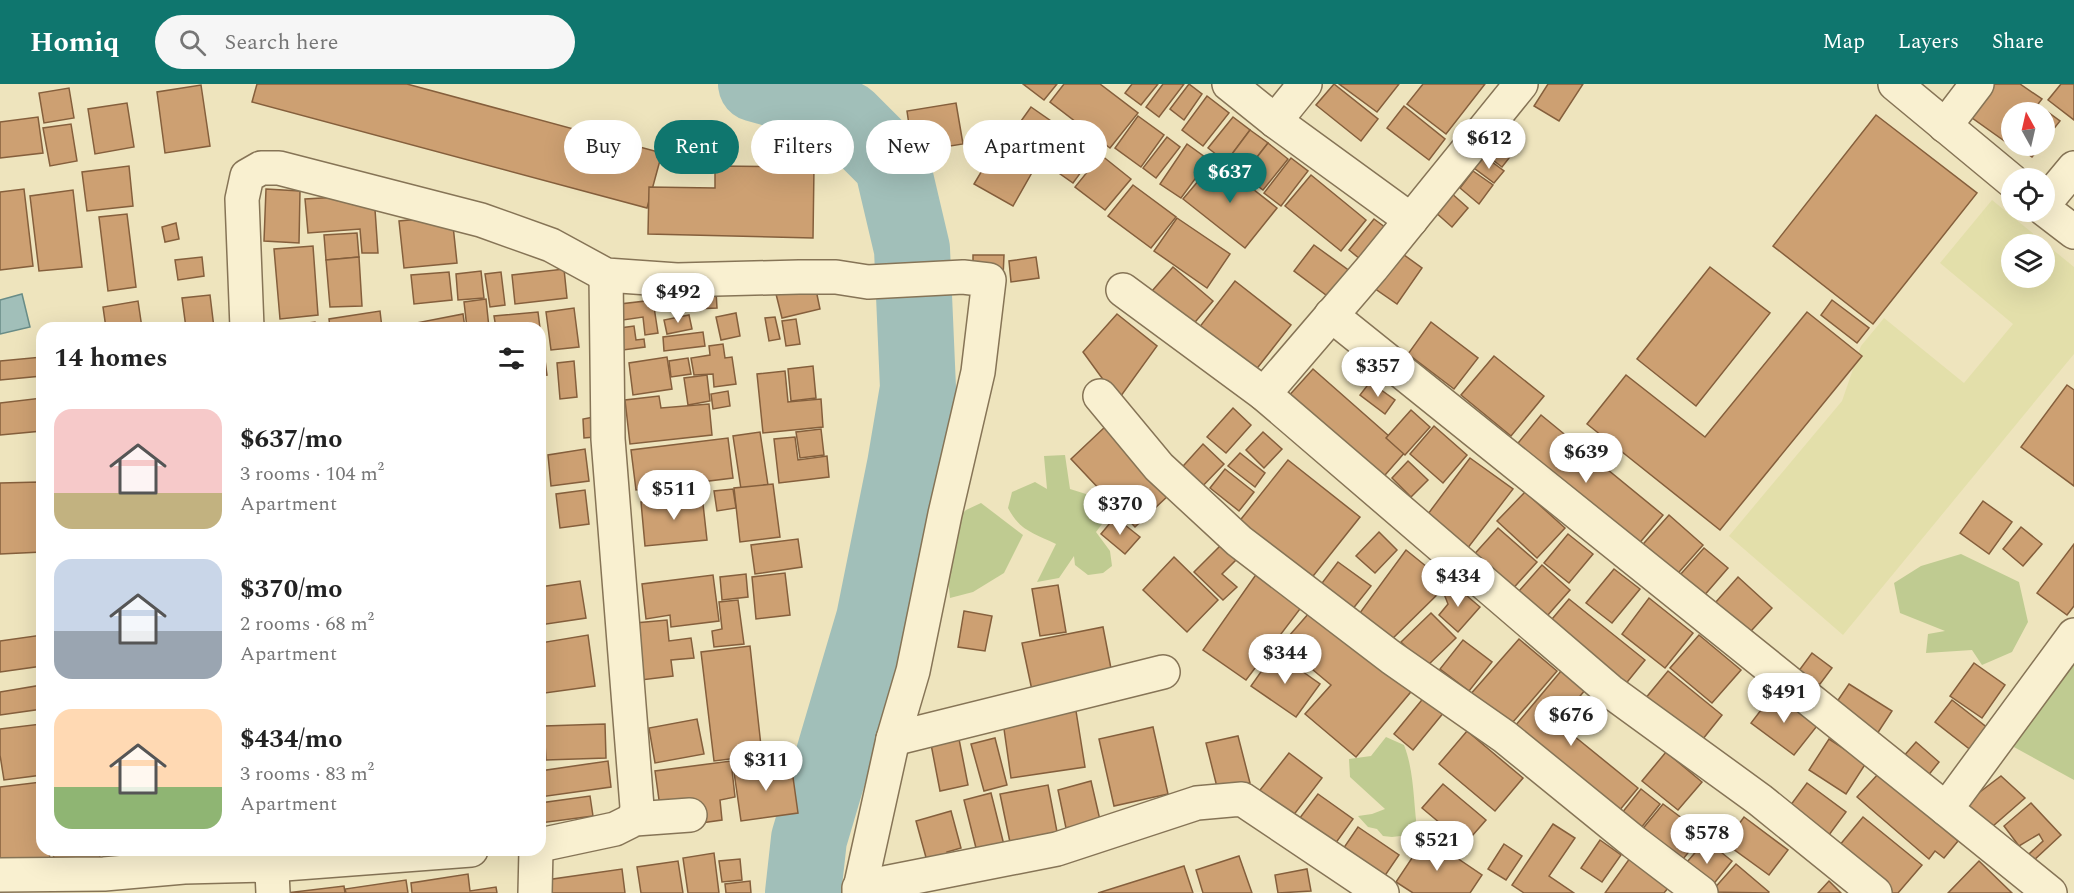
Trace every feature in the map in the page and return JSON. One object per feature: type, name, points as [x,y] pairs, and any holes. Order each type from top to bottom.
[{"type":"street","points":[[1229,84],[1275,121],[1411,220]]},
{"type":"street","points":[[1275,121],[1305,84]]},
{"type":"street","points":[[1264,393],[1411,220],[1521,84]]},
{"type":"street","points":[[1895,84],[2001,172]]},
{"type":"street","points":[[1945,126],[1977,84]]},
{"type":"street","points":[[248,322],[242,199],[247,176],[261,168],[279,168],[481,220],[551,244],[606,275],[677,280],[836,277],[868,282],[963,277],[988,279],[990,283],[978,372],[945,514],[913,671],[893,739],[859,890],[1057,849],[1197,803],[1242,799],[1382,893]]},
{"type":"street","points":[[2055,193],[2074,168]]},
{"type":"street","points":[[2055,216],[2074,232]]},
{"type":"street","points":[[606,275],[608,439],[637,807],[635,819]]},
{"type":"street","points":[[1123,291],[1264,393],[1610,691],[1760,800],[1875,893]]},
{"type":"street","points":[[1331,315],[2050,893]]},
{"type":"street","points":[[1100,396],[1159,467],[1239,541],[1392,658],[1505,737],[1634,842],[1701,893]]},
{"type":"street","points":[[1946,809],[2074,635]]},
{"type":"street","points":[[893,739],[1162,672]]},
{"type":"street","points":[[546,844],[615,829],[635,819],[690,815]]},
{"type":"street","points":[[0,875],[82,875],[184,867],[272,869],[408,856]]},
{"type":"street","points":[[535,893],[536,856]]},
{"type":"shaded area","points":[[1992,200],[2001,207],[2001,222],[2019,222],[2034,234],[2001,234],[2001,288],[2055,288],[2055,251],[2074,267],[2074,354],[1843,635],[1729,536],[1842,401],[1861,346],[1884,318],[1964,383],[2013,324],[1940,263]]},
{"type":"green space","points":[[1065,455],[1070,489],[1102,499],[1105,520],[1096,532],[1110,551],[1112,566],[1103,573],[1088,575],[1075,565],[1074,556],[1059,578],[1037,582],[1056,544],[1023,527],[1008,508],[1012,492],[1035,482],[1047,489],[1044,456]]},
{"type":"green space","points":[[981,503],[1023,535],[1004,573],[973,592],[950,598],[943,531],[966,510]]},
{"type":"green space","points":[[1961,554],[2019,582],[2028,622],[2012,652],[1982,665],[1972,650],[1926,653],[1928,634],[1945,631],[1900,613],[1894,583],[1921,566]]},
{"type":"green space","points":[[2074,646],[2074,780],[2012,746]]},
{"type":"green space","points":[[1386,737],[1404,745],[1408,756],[1418,834],[1383,836],[1377,829],[1368,827],[1358,816],[1385,809],[1350,777],[1349,759],[1371,756]]},
{"type":"water","points":[[22,294],[30,327],[0,334],[0,300]]},
{"type":"building","points":[[257,84],[407,84],[564,126],[564,174],[642,174],[642,148],[654,151],[654,174],[656,174],[647,208],[252,102]]},
{"type":"building","points":[[1023,84],[1057,84],[1044,100]]},
{"type":"building","points":[[1064,84],[1100,84],[1138,113],[1110,148],[1107,146],[1107,120],[1073,120],[1050,102]]},
{"type":"building","points":[[1132,84],[1158,84],[1141,105],[1125,93]]},
{"type":"building","points":[[1163,84],[1184,84],[1159,117],[1146,107]]},
{"type":"building","points":[[1189,84],[1202,94],[1184,120],[1170,109]]},
{"type":"building","points":[[1334,84],[1378,119],[1361,141],[1316,105]]},
{"type":"building","points":[[1339,84],[1399,84],[1377,112]]},
{"type":"building","points":[[1423,84],[1485,84],[1446,134],[1407,104]]},
{"type":"building","points":[[1548,84],[1583,84],[1559,121],[1534,106]]},
{"type":"building","points":[[1990,84],[2020,84],[2042,99],[2040,102],[2001,102],[2001,139],[1968,115]]},
{"type":"building","points":[[2061,84],[2074,84],[2074,120],[2055,105],[2055,102],[2048,100]]},
{"type":"building","points":[[201,85],[210,146],[165,153],[157,92]]},
{"type":"building","points":[[69,88],[74,118],[44,123],[39,93]]},
{"type":"building","points":[[1207,96],[1229,113],[1203,146],[1182,130]]},
{"type":"building","points":[[127,103],[134,147],[95,154],[88,109]]},
{"type":"building","points":[[956,103],[963,144],[951,146],[951,120],[908,120],[907,111]]},
{"type":"building","points":[[1404,106],[1445,139],[1429,160],[1387,128]]},
{"type":"building","points":[[1031,107],[1050,120],[1022,120]]},
{"type":"building","points":[[1876,115],[1977,193],[1873,324],[1773,246]]},
{"type":"building","points":[[1138,116],[1164,135],[1141,167],[1115,148]]},
{"type":"building","points":[[38,117],[43,153],[0,158],[0,122]]},
{"type":"building","points":[[1233,117],[1250,130],[1226,162],[1208,148]]},
{"type":"building","points":[[2055,117],[2060,121],[2055,127]]},
{"type":"building","points":[[71,124],[77,161],[50,166],[43,128]]},
{"type":"building","points":[[1250,130],[1268,143],[1243,175],[1226,162]]},
{"type":"building","points":[[1500,135],[1517,148],[1502,167],[1485,154]]},
{"type":"building","points":[[1167,137],[1180,147],[1156,178],[1143,168]]},
{"type":"building","points":[[1268,143],[1288,159],[1263,190],[1243,175]]},
{"type":"building","points":[[1187,144],[1209,160],[1181,198],[1160,184]]},
{"type":"building","points":[[1484,156],[1504,171],[1494,183],[1474,168]]},
{"type":"building","points":[[1291,158],[1308,171],[1281,206],[1264,193]]},
{"type":"building","points":[[1107,160],[1131,179],[1105,210],[1075,187],[1086,174],[1107,174]]},
{"type":"building","points":[[1216,160],[1277,208],[1245,248],[1183,199]]},
{"type":"building","points":[[129,166],[133,206],[87,211],[82,172]]},
{"type":"building","points":[[739,166],[751,166],[751,174],[814,174],[813,238],[648,234],[649,187],[715,188],[715,174],[739,174]]},
{"type":"building","points":[[1473,171],[1493,185],[1479,204],[1460,188]]},
{"type":"building","points":[[980,174],[1031,174],[1013,206],[974,184]]},
{"type":"building","points":[[1060,174],[1080,174],[1073,183]]},
{"type":"building","points":[[1311,175],[1366,220],[1341,251],[1285,206]]},
{"type":"building","points":[[1133,185],[1176,217],[1151,248],[1108,216]]},
{"type":"building","points":[[24,189],[33,266],[0,270],[0,192]]},
{"type":"building","points":[[266,189],[300,191],[299,243],[264,241]]},
{"type":"building","points":[[73,190],[82,267],[39,271],[30,196]]},
{"type":"building","points":[[1450,192],[1468,208],[1452,227],[1434,211]]},
{"type":"building","points":[[374,195],[378,253],[362,253],[360,229],[308,233],[305,199]]},
{"type":"building","points":[[127,214],[136,287],[108,291],[99,217]]},
{"type":"building","points":[[452,216],[457,263],[404,268],[399,221]]},
{"type":"building","points":[[1177,218],[1230,254],[1207,288],[1154,251]]},
{"type":"building","points":[[1374,219],[1397,236],[1371,268],[1349,250]]},
{"type":"building","points":[[176,223],[179,239],[165,242],[162,227]]},
{"type":"building","points":[[357,233],[359,257],[326,260],[324,235]]},
{"type":"building","points":[[1314,245],[1358,277],[1338,304],[1294,271]]},
{"type":"building","points":[[313,246],[318,315],[280,319],[274,249]]},
{"type":"building","points":[[1400,252],[1422,268],[1397,304],[1374,288]]},
{"type":"building","points":[[973,255],[1004,255],[1003,278],[973,278]]},
{"type":"building","points":[[202,257],[204,276],[178,280],[175,260]]},
{"type":"building","points":[[359,257],[362,306],[330,307],[326,260]]},
{"type":"building","points":[[1036,257],[1039,278],[1011,282],[1009,261]]},
{"type":"building","points":[[1173,267],[1213,301],[1185,334],[1145,299]]},
{"type":"building","points":[[1710,267],[1770,313],[1696,406],[1637,359]]},
{"type":"building","points":[[564,269],[567,298],[515,304],[512,275]]},
{"type":"building","points":[[481,271],[484,298],[458,300],[456,274]]},
{"type":"building","points":[[449,272],[452,300],[414,304],[411,275]]},
{"type":"building","points":[[501,272],[505,305],[490,307],[485,274]]},
{"type":"building","points":[[1235,281],[1291,325],[1251,376],[1195,333]]},
{"type":"building","points":[[815,285],[820,309],[782,318],[776,294]]},
{"type":"building","points":[[716,292],[717,308],[695,309],[694,293]]},
{"type":"building","points":[[652,294],[658,333],[645,335],[643,317],[623,320],[620,304],[645,301],[644,295]]},
{"type":"building","points":[[210,295],[213,322],[185,322],[182,298]]},
{"type":"building","points":[[486,299],[488,322],[466,322],[464,302]]},
{"type":"building","points":[[1832,300],[1869,328],[1857,343],[1821,315]]},
{"type":"building","points":[[138,301],[141,322],[105,322],[103,307]]},
{"type":"building","points":[[574,308],[579,347],[551,350],[546,312]]},
{"type":"building","points":[[380,311],[381,322],[329,322],[329,319]]},
{"type":"building","points":[[538,312],[539,322],[495,322],[494,316]]},
{"type":"building","points":[[1807,312],[1862,356],[1720,530],[1587,424],[1626,375],[1705,437]]},
{"type":"building","points":[[736,313],[740,336],[721,340],[716,317]]},
{"type":"building","points":[[463,314],[464,322],[421,322]]},
{"type":"building","points":[[1117,314],[1157,346],[1118,400],[1083,352]]},
{"type":"building","points":[[689,315],[692,329],[667,334],[664,320]]},
{"type":"building","points":[[775,317],[780,339],[769,341],[765,318]]},
{"type":"building","points":[[796,319],[800,344],[786,346],[782,321]]},
{"type":"building","points":[[1431,322],[1478,358],[1454,389],[1408,354]]},
{"type":"building","points":[[634,326],[636,340],[644,339],[645,347],[623,350],[620,328]]},
{"type":"building","points":[[703,332],[705,346],[664,351],[663,337]]},
{"type":"building","points":[[723,344],[725,358],[732,357],[736,384],[714,387],[713,374],[694,375],[691,358],[710,355],[709,346]]},
{"type":"building","points":[[1494,356],[1544,396],[1511,436],[1461,395]]},
{"type":"building","points":[[667,357],[672,389],[633,395],[629,363]]},
{"type":"building","points":[[36,358],[36,377],[0,380],[0,361]]},
{"type":"building","points":[[688,358],[691,374],[671,377],[669,361]]},
{"type":"building","points":[[574,361],[577,397],[560,399],[557,363]]},
{"type":"building","points":[[813,366],[816,398],[791,401],[788,369]]},
{"type":"building","points":[[1313,369],[1406,451],[1379,482],[1286,399]]},
{"type":"building","points":[[785,371],[788,402],[821,399],[823,427],[763,433],[757,374]]},
{"type":"building","points":[[707,375],[710,401],[688,405],[684,378]]},
{"type":"building","points":[[1370,382],[1395,400],[1385,414],[1360,395]]},
{"type":"building","points":[[2067,385],[2074,390],[2074,486],[2021,447]]},
{"type":"building","points":[[728,391],[730,406],[713,409],[711,394]]},
{"type":"building","points":[[659,396],[661,408],[709,404],[712,435],[630,444],[625,400]]},
{"type":"building","points":[[36,399],[36,432],[0,435],[0,403]]},
{"type":"building","points":[[1233,408],[1251,425],[1226,453],[1207,437]]},
{"type":"building","points":[[1411,410],[1430,427],[1405,455],[1386,438]]},
{"type":"building","points":[[1541,415],[1663,515],[1632,552],[1510,453]]},
{"type":"building","points":[[594,417],[595,437],[584,438],[583,419]]},
{"type":"building","points":[[1107,425],[1171,493],[1135,527],[1071,459]]},
{"type":"building","points":[[1434,426],[1467,455],[1443,483],[1410,454]]},
{"type":"building","points":[[821,429],[824,455],[800,458],[796,432]]},
{"type":"building","points":[[760,432],[768,485],[741,489],[733,436]]},
{"type":"building","points":[[1263,432],[1282,449],[1264,468],[1246,450]]},
{"type":"building","points":[[795,437],[798,460],[827,456],[829,477],[779,483],[774,439]]},
{"type":"building","points":[[728,438],[733,478],[636,490],[631,450]]},
{"type":"building","points":[[1203,444],[1224,464],[1195,494],[1175,475]]},
{"type":"building","points":[[585,449],[589,481],[551,486],[548,455]]},
{"type":"building","points":[[1240,453],[1265,473],[1255,487],[1228,466]]},
{"type":"building","points":[[1470,458],[1513,489],[1467,549],[1425,518]]},
{"type":"building","points":[[1288,460],[1360,517],[1306,585],[1234,528]]},
{"type":"building","points":[[1408,461],[1428,480],[1411,497],[1392,478]]},
{"type":"building","points":[[1225,469],[1254,492],[1239,511],[1210,488]]},
{"type":"building","points":[[36,482],[36,552],[0,554],[0,483]]},
{"type":"building","points":[[773,484],[780,537],[740,542],[734,488]]},
{"type":"building","points":[[733,489],[736,508],[717,511],[714,491]]},
{"type":"building","points":[[585,490],[589,524],[560,528],[556,494]]},
{"type":"building","points":[[1525,492],[1565,528],[1537,558],[1497,521]]},
{"type":"building","points":[[702,495],[707,540],[645,546],[641,502]]},
{"type":"building","points":[[1983,501],[2012,522],[1989,554],[1960,533]]},
{"type":"building","points":[[1669,515],[1703,545],[1672,580],[1637,551]]},
{"type":"building","points":[[1115,517],[1140,537],[1125,554],[1101,534]]},
{"type":"building","points":[[2021,527],[2042,544],[2023,566],[2003,549]]},
{"type":"building","points":[[1498,528],[1537,562],[1509,593],[1470,559]]},
{"type":"building","points":[[1379,532],[1397,550],[1375,573],[1356,556]]},
{"type":"building","points":[[1568,534],[1593,554],[1569,583],[1544,563]]},
{"type":"building","points":[[798,539],[802,567],[755,574],[751,545]]},
{"type":"building","points":[[2074,544],[2074,606],[2067,615],[2037,593]]},
{"type":"building","points":[[1221,545],[1236,560],[1222,574],[1237,587],[1223,600],[1194,572]]},
{"type":"building","points":[[1704,548],[1728,568],[1696,605],[1672,584]]},
{"type":"building","points":[[1406,550],[1448,584],[1387,644],[1354,621]]},
{"type":"building","points":[[1174,557],[1218,600],[1187,632],[1143,590]]},
{"type":"building","points":[[1338,562],[1371,586],[1348,615],[1316,591]]},
{"type":"building","points":[[1542,565],[1570,590],[1540,624],[1512,599]]},
{"type":"building","points":[[1262,566],[1306,601],[1246,680],[1203,650]]},
{"type":"building","points":[[1614,569],[1640,589],[1612,623],[1586,603]]},
{"type":"building","points":[[785,573],[790,615],[756,619],[752,577]]},
{"type":"building","points":[[746,574],[748,597],[722,600],[720,577]]},
{"type":"building","points":[[713,575],[719,621],[671,627],[670,615],[646,619],[642,584]]},
{"type":"building","points":[[1738,577],[1772,608],[1742,641],[1708,611]]},
{"type":"building","points":[[580,581],[586,618],[546,624],[546,586]]},
{"type":"building","points":[[1453,584],[1480,607],[1458,632],[1439,615],[1448,604],[1444,594]]},
{"type":"building","points":[[1058,585],[1066,632],[1040,636],[1032,589]]},
{"type":"building","points":[[1649,598],[1693,633],[1665,668],[1622,634]]},
{"type":"building","points":[[1569,599],[1645,660],[1624,686],[1547,625]]},
{"type":"building","points":[[738,600],[744,644],[714,647],[712,631],[722,629],[719,602]]},
{"type":"building","points":[[1316,605],[1415,687],[1356,757],[1305,714],[1331,685],[1282,644]]},
{"type":"building","points":[[964,611],[992,616],[985,651],[958,647]]},
{"type":"building","points":[[1431,613],[1456,638],[1426,667],[1401,642]]},
{"type":"building","points":[[667,620],[669,641],[691,638],[694,658],[671,660],[673,676],[641,680],[635,623]]},
{"type":"building","points":[[1103,627],[1113,679],[1033,695],[1022,643]]},
{"type":"building","points":[[588,635],[595,686],[546,693],[546,642]]},
{"type":"building","points":[[1699,635],[1741,670],[1712,703],[1670,668]]},
{"type":"building","points":[[36,636],[36,667],[0,672],[0,641]]},
{"type":"building","points":[[1519,639],[1557,671],[1507,729],[1469,696]]},
{"type":"building","points":[[1463,640],[1492,662],[1469,691],[1440,669]]},
{"type":"building","points":[[750,646],[762,755],[714,761],[701,652]]},
{"type":"building","points":[[1275,652],[1320,684],[1296,717],[1251,686]]},
{"type":"building","points":[[1812,653],[1832,668],[1820,684],[1806,684],[1795,676]]},
{"type":"building","points":[[1974,663],[2005,685],[1982,718],[1950,696]]},
{"type":"building","points":[[1561,671],[1585,690],[1558,723],[1638,788],[1614,817],[1510,732]]},
{"type":"building","points":[[1668,671],[1722,715],[1695,749],[1640,705]]},
{"type":"building","points":[[1849,684],[1892,711],[1877,734],[1834,706]]},
{"type":"building","points":[[36,686],[36,710],[0,715],[0,692]]},
{"type":"building","points":[[1430,690],[1449,706],[1413,750],[1394,734]]},
{"type":"building","points":[[1774,693],[1817,726],[1794,755],[1751,723]]},
{"type":"building","points":[[1952,700],[1989,729],[1972,751],[1935,722]]},
{"type":"building","points":[[1076,711],[1085,767],[1011,778],[1003,722]]},
{"type":"building","points":[[697,719],[704,754],[655,763],[649,728]]},
{"type":"building","points":[[605,724],[606,758],[546,760],[546,726]]},
{"type":"building","points":[[36,725],[36,776],[4,780],[0,755],[0,729]]},
{"type":"building","points":[[1153,727],[1168,794],[1114,806],[1099,739]]},
{"type":"building","points":[[1467,731],[1523,778],[1495,811],[1439,764]]},
{"type":"building","points":[[958,734],[968,785],[940,791],[930,739]]},
{"type":"building","points":[[1238,736],[1250,783],[1218,791],[1206,743]]},
{"type":"building","points":[[995,738],[1007,785],[984,791],[971,744]]},
{"type":"building","points":[[1829,739],[1866,763],[1846,794],[1809,770]]},
{"type":"building","points":[[1916,742],[1939,762],[1927,777],[1903,757]]},
{"type":"building","points":[[1666,752],[1702,782],[1678,810],[1642,781]]},
{"type":"building","points":[[1289,753],[1322,778],[1286,825],[1253,799]]},
{"type":"building","points":[[608,761],[611,787],[546,796],[546,770]]},
{"type":"building","points":[[731,761],[735,797],[720,800],[722,820],[694,824],[660,807],[655,771]]},
{"type":"building","points":[[791,763],[798,813],[741,821],[734,772]]},
{"type":"building","points":[[1879,773],[1958,841],[1944,858],[1935,851],[1929,859],[1857,797]]},
{"type":"building","points":[[2001,776],[2025,798],[1985,833],[1971,821],[1968,801]]},
{"type":"building","points":[[1091,781],[1100,820],[1066,828],[1058,790]]},
{"type":"building","points":[[36,783],[36,856],[50,856],[50,860],[0,866],[0,787]]},
{"type":"building","points":[[1807,783],[1846,812],[1826,839],[1787,810]]},
{"type":"building","points":[[1443,784],[1486,820],[1465,844],[1422,808]]},
{"type":"building","points":[[1048,785],[1058,837],[1011,847],[1000,794]]},
{"type":"building","points":[[1641,789],[1660,804],[1633,838],[1614,823]]},
{"type":"building","points":[[991,793],[1005,849],[978,856],[964,800]]},
{"type":"building","points":[[1318,794],[1353,819],[1335,844],[1299,819]]},
{"type":"building","points":[[590,796],[593,816],[546,822],[546,802]]},
{"type":"building","points":[[2031,803],[2061,835],[2033,861],[2029,854],[2043,841],[2039,834],[2019,846],[2004,826]]},
{"type":"building","points":[[1663,804],[1703,834],[1676,868],[1636,837]]},
{"type":"building","points":[[951,811],[961,848],[947,852],[951,867],[930,872],[916,821]]},
{"type":"building","points":[[1744,817],[1788,850],[1769,875],[1725,843]]},
{"type":"building","points":[[1863,817],[1922,865],[1898,893],[1884,893],[1834,852]]},
{"type":"building","points":[[1553,824],[1575,838],[1549,876],[1574,893],[1524,893],[1512,885]]},
{"type":"building","points":[[1358,827],[1399,855],[1384,877],[1343,849]]},
{"type":"building","points":[[1426,837],[1482,875],[1470,893],[1413,893],[1396,882]]},
{"type":"building","points":[[1600,840],[1621,855],[1602,882],[1581,868]]},
{"type":"building","points":[[1706,840],[1732,861],[1708,891],[1681,869]]},
{"type":"building","points":[[1504,844],[1522,856],[1506,880],[1488,869]]},
{"type":"building","points":[[714,853],[719,893],[688,893],[683,858]]},
{"type":"building","points":[[54,856],[100,856],[101,869],[55,873]]},
{"type":"building","points":[[104,856],[149,856],[149,861],[105,867]]},
{"type":"building","points":[[1239,856],[1252,893],[1203,893],[1196,870]]},
{"type":"building","points":[[1630,858],[1668,888],[1664,893],[1605,893]]},
{"type":"building","points":[[740,859],[742,880],[722,882],[719,861]]},
{"type":"building","points":[[678,861],[683,893],[641,893],[637,867]]},
{"type":"building","points":[[1979,861],[2012,893],[1948,893]]},
{"type":"building","points":[[1736,864],[1769,892],[1711,892]]},
{"type":"building","points":[[1184,866],[1193,893],[1098,893]]},
{"type":"building","points":[[622,869],[625,893],[548,893],[546,880]]},
{"type":"building","points":[[1307,869],[1311,891],[1278,893],[1275,875]]},
{"type":"building","points":[[468,874],[470,891],[496,887],[497,893],[412,893],[411,883]]},
{"type":"building","points":[[406,880],[408,893],[346,893],[345,889]]},
{"type":"building","points":[[750,881],[751,893],[726,893],[725,884]]},
{"type":"building","points":[[1829,881],[1841,893],[1818,893]]},
{"type":"building","points":[[344,886],[345,893],[286,893]]},
{"type":"waterway","points":[[756,84],[847,119],[892,164],[912,249],[918,388],[905,465],[874,619],[809,839],[803,893]]}]
